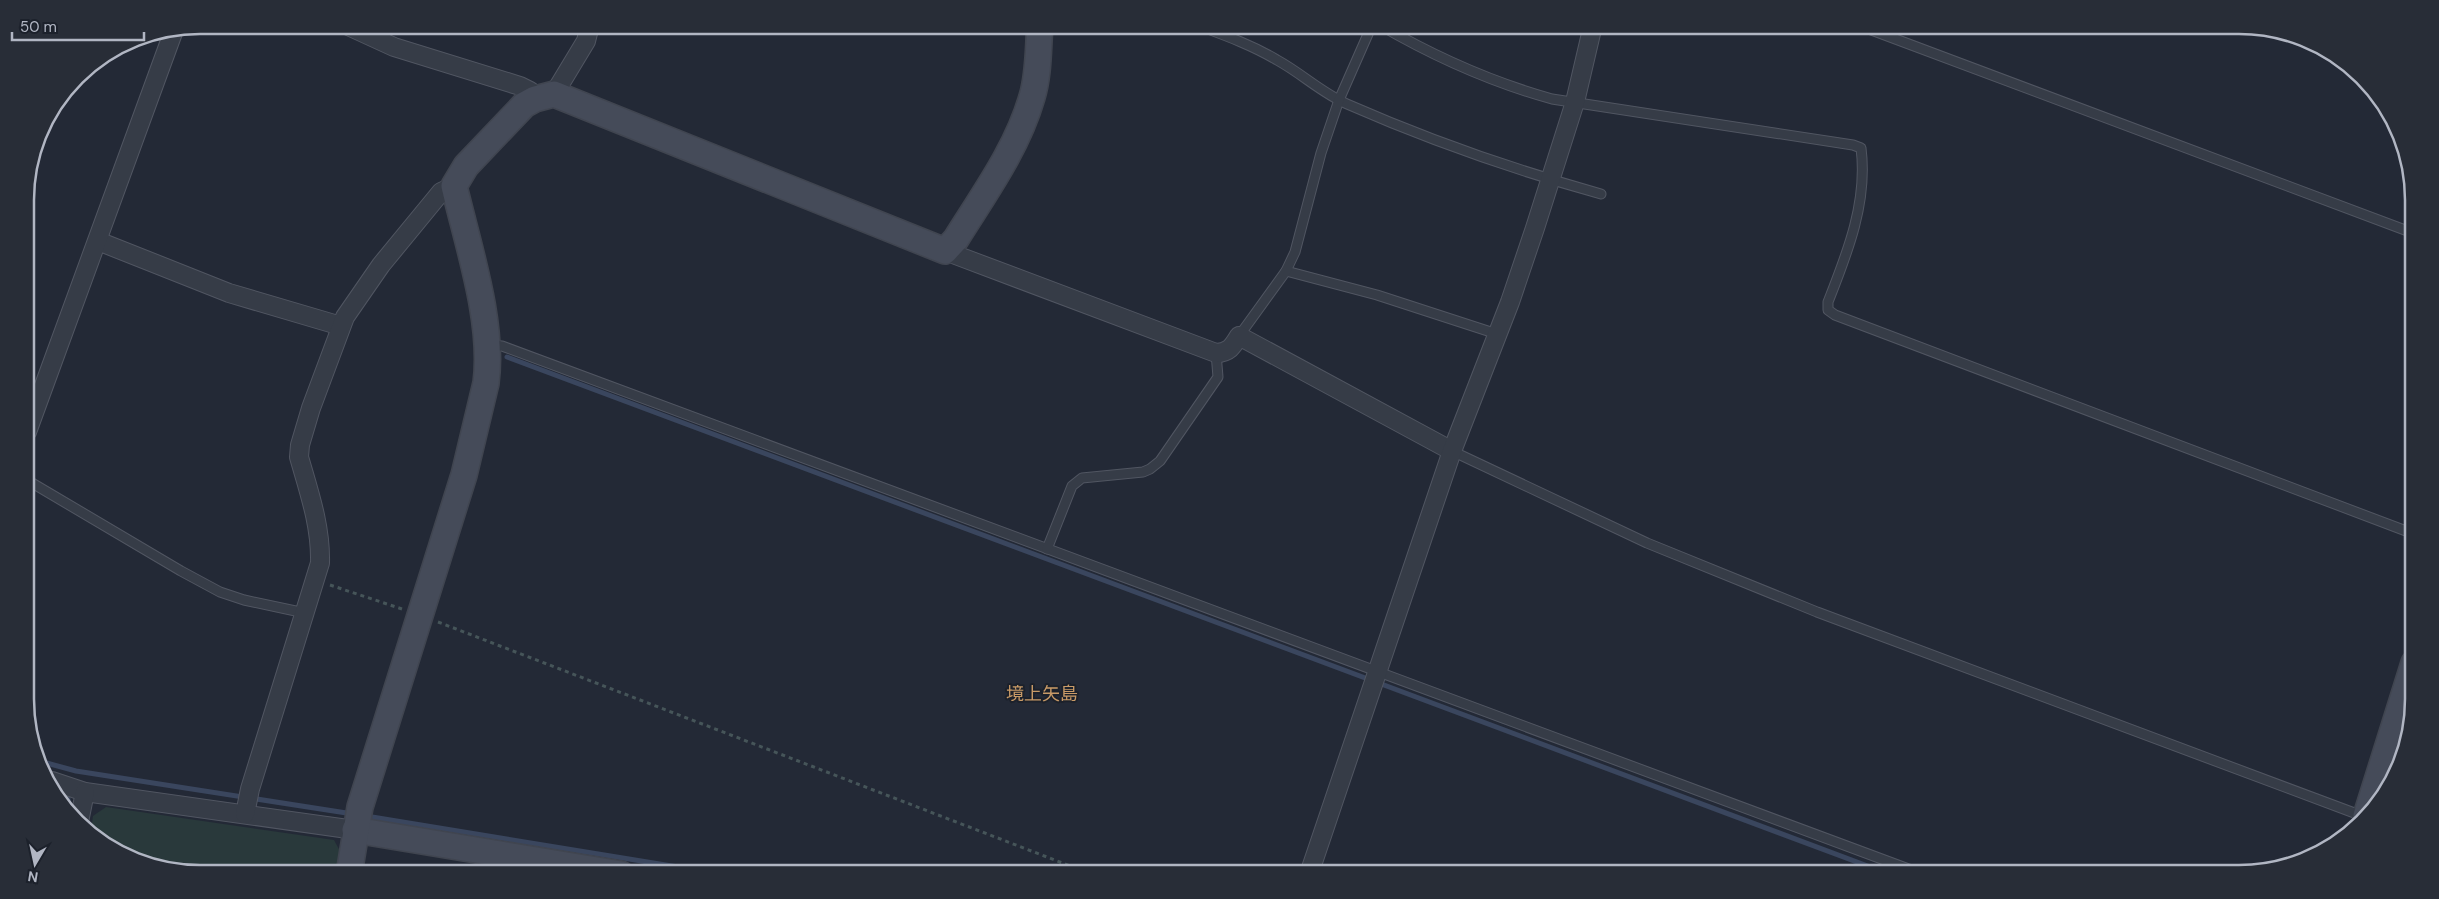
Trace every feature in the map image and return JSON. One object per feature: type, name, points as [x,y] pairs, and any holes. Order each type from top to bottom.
[{"type":"street","points":[[366,34],[394,47],[520,86],[945,251],[1216,353],[1224,353],[1232,347],[1240,336],[1452,451]]},
{"type":"street","points":[[245,814],[250,789],[320,563],[321,542],[318,522],[300,457],[300,446],[341,326],[345,317],[381,265],[441,192],[454,186],[466,166],[511,116],[544,96],[586,41],[588,34]]},
{"type":"street","points":[[945,251],[956,239],[1008,156],[1018,134],[1032,97],[1037,72],[1039,34]]},
{"type":"street","points":[[1312,865],[1452,451],[1497,334],[1551,180],[1575,102],[1592,34]]},
{"type":"street","points":[[34,413],[172,36]]},
{"type":"street","points":[[350,865],[357,820],[479,420],[488,368],[482,305],[454,186]]},
{"type":"street","points":[[98,242],[229,293],[341,326]]},
{"type":"street","points":[[2370,801],[2405,690]]},
{"type":"street","points":[[57,783],[85,792],[245,814],[357,820],[577,865]]},
{"type":"street","points":[[81,815],[85,792]]},
{"type":"lane","points":[[1218,34],[1276,59],[1339,100],[1450,145],[1551,180],[1601,194]]},
{"type":"lane","points":[[1240,336],[1286,272],[1302,231],[1321,153],[1339,100],[1368,34]]},
{"type":"lane","points":[[1397,34],[1452,64],[1509,87],[1552,99],[1853,145],[1861,148],[1858,208],[1850,247],[1828,302],[1828,310],[1835,315],[2405,531]]},
{"type":"lane","points":[[1882,34],[2405,230]]},
{"type":"lane","points":[[1286,272],[1377,295],[1497,334]]},
{"type":"lane","points":[[487,346],[502,346],[1898,865]]},
{"type":"lane","points":[[1047,549],[1065,500],[1072,486],[1082,478],[1143,472],[1160,461],[1218,377],[1216,353]]},
{"type":"lane","points":[[1452,451],[1648,543],[1817,612],[2359,815]]},
{"type":"lane","points":[[34,484],[220,592],[244,600],[305,613]]},
{"type":"path","points":[[315,580],[421,615],[1068,865]]},
{"type":"shaded area","points":[[106,807],[334,840],[340,851],[338,865],[178,864],[126,848],[92,825],[93,816]]},
{"type":"waterway","points":[[507,357],[1865,865]]},
{"type":"waterway","points":[[47,763],[76,771],[353,814]]},
{"type":"waterway","points":[[366,816],[666,865]]},
{"type":"district","name":"境上矢島","points":[[1042,694]]}]
